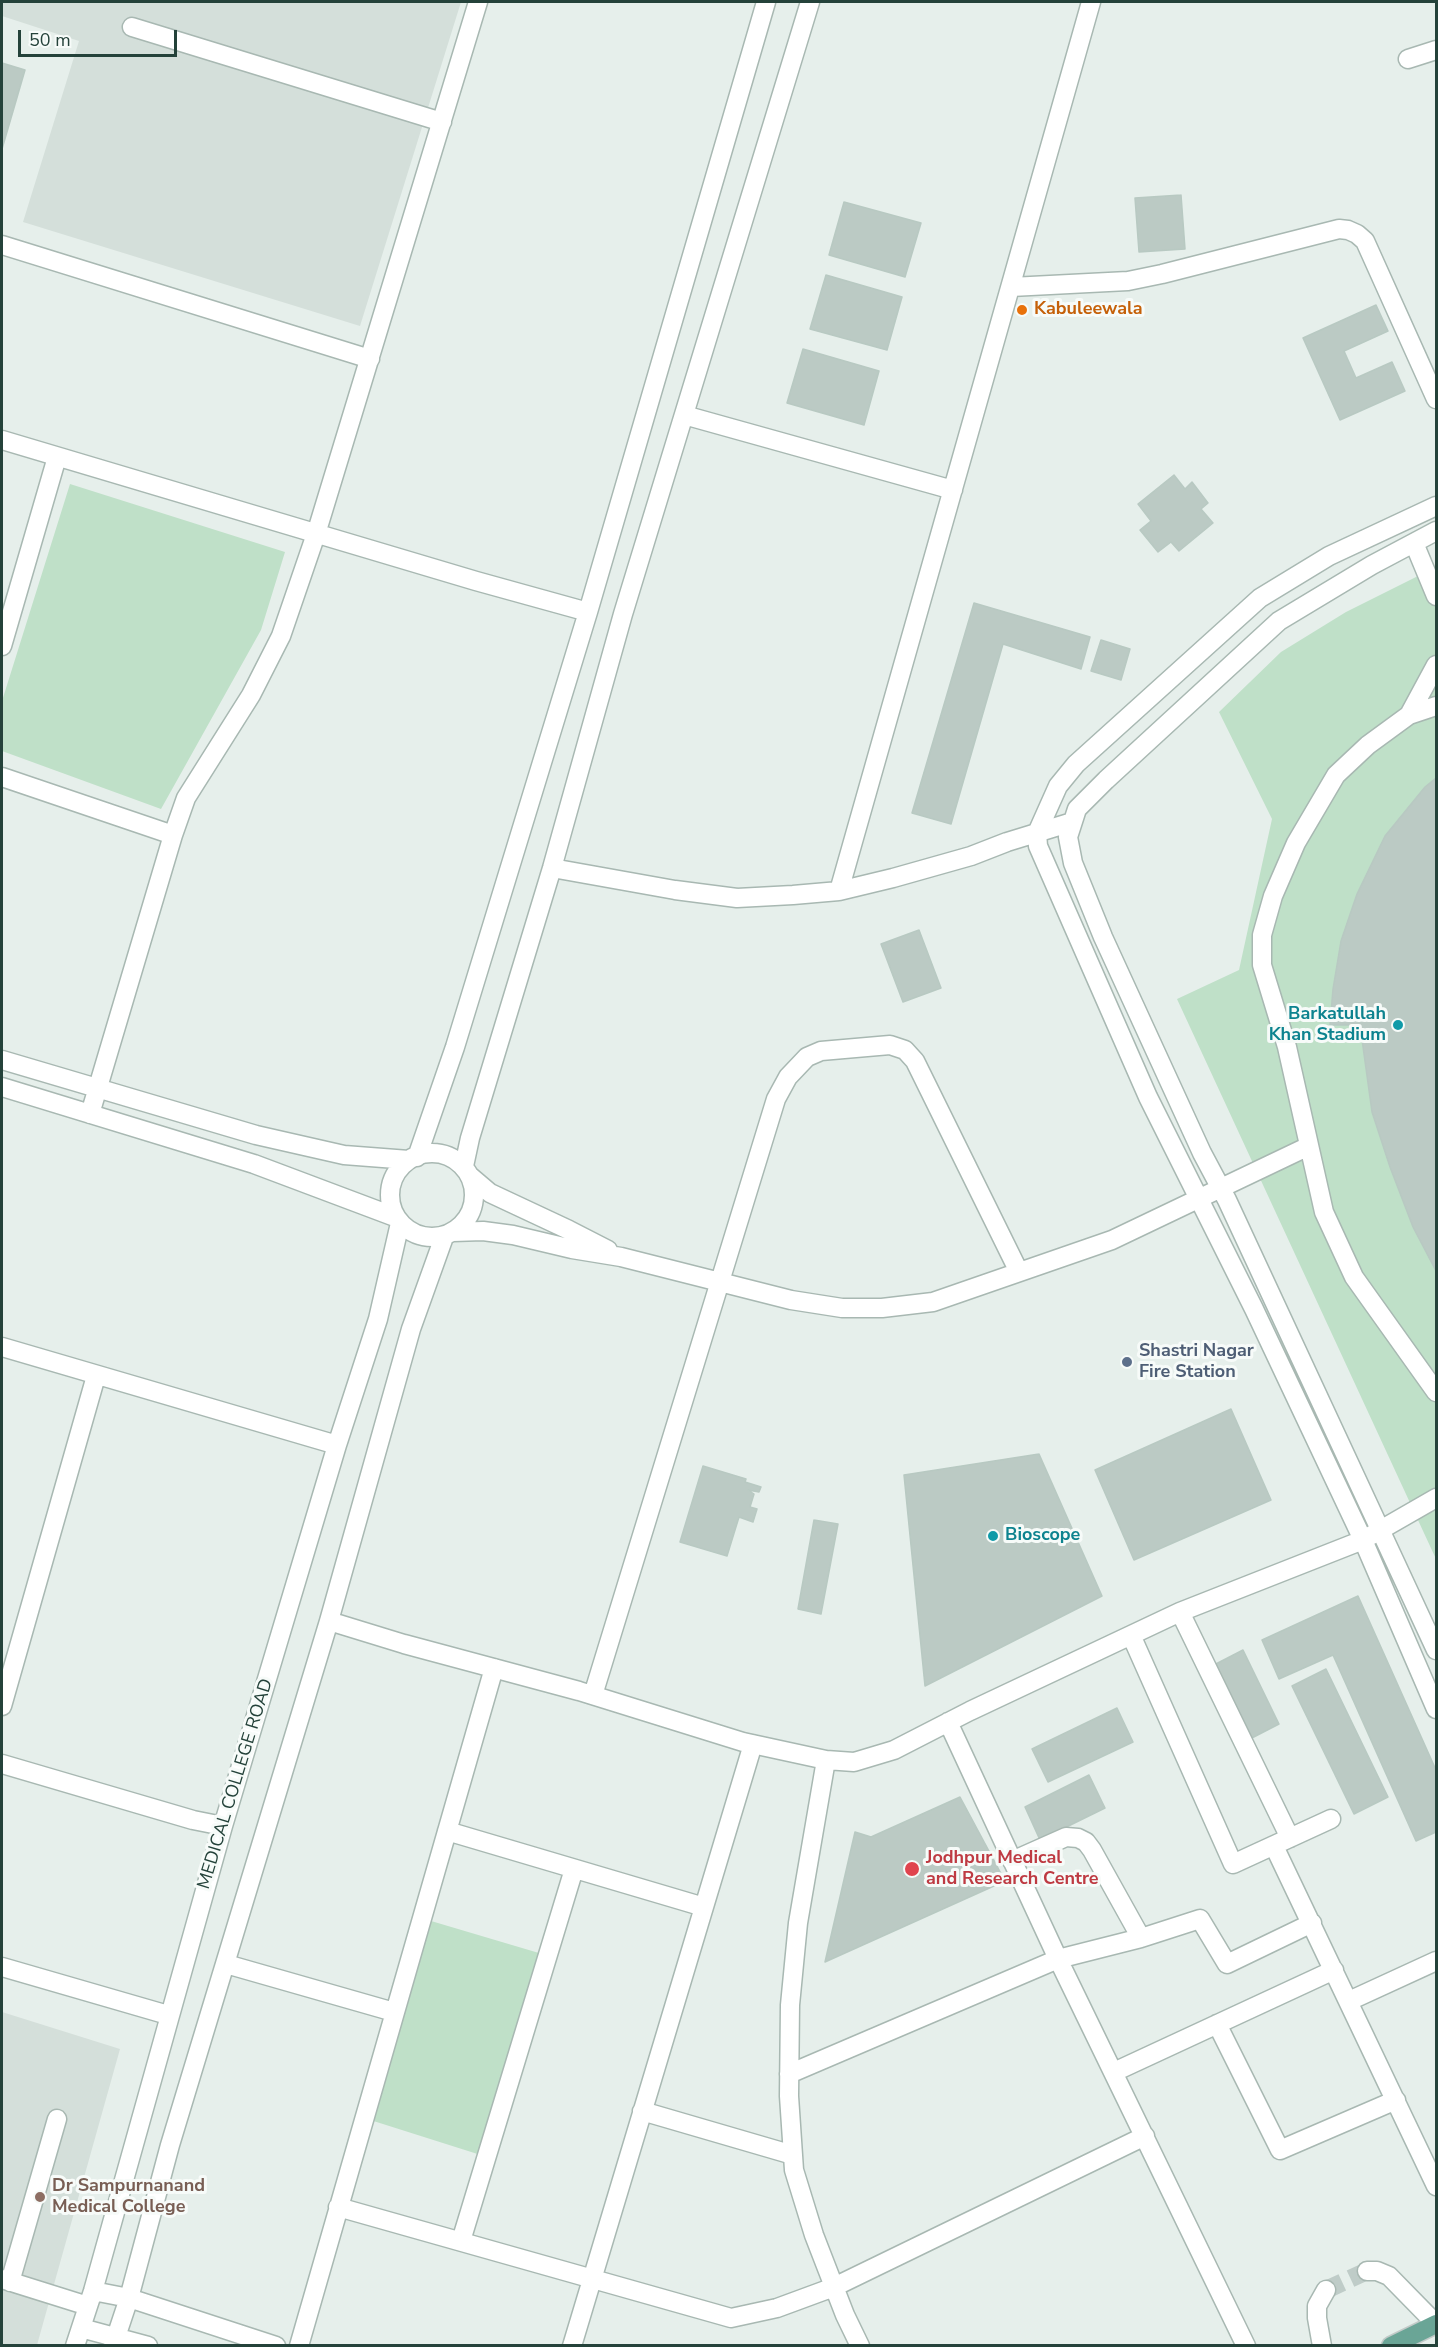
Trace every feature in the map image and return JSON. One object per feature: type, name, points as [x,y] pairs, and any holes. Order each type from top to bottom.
[{"type":"main road","points":[[1391,2346],[1437,2324]]},
{"type":"street","points":[[90,1114],[186,798],[251,695],[281,636],[316,534],[478,2]]},
{"type":"street","points":[[397,1220],[391,1204],[392,1183],[396,1173],[413,1158],[456,1047],[588,612],[766,2]]},
{"type":"street","points":[[114,2341],[129,2298],[170,2145],[329,1621],[411,1329],[449,1235],[463,1224],[470,1214],[474,1201],[474,1188],[467,1171],[470,1138],[552,868],[623,614],[810,2]]},
{"type":"street","points":[[840,891],[1091,2]]},
{"type":"street","points":[[132,27],[442,122]]},
{"type":"street","points":[[1408,59],[1437,50]]},
{"type":"street","points":[[1011,287],[1128,281],[1339,229],[1348,230],[1357,234],[1365,242],[1433,380],[1437,399]]},
{"type":"street","points":[[2,245],[370,359]]},
{"type":"street","points":[[684,415],[953,490]]},
{"type":"street","points":[[2,440],[588,612]]},
{"type":"street","points":[[2,646],[57,457]]},
{"type":"street","points":[[1437,506],[1329,556],[1260,598],[1077,764],[1058,786],[1037,833],[1038,846],[1148,1097],[1254,1309],[1363,1540],[1437,1709]]},
{"type":"street","points":[[1437,531],[1372,565],[1279,621],[1077,809],[1068,837],[1073,863],[1103,937],[1437,1650]]},
{"type":"street","points":[[1414,543],[1437,596]]},
{"type":"street","points":[[1409,715],[1437,665]]},
{"type":"street","points":[[1437,706],[1409,715],[1368,745],[1336,775],[1296,843],[1273,896],[1262,935],[1262,965],[1284,1038],[1324,1212],[1354,1277],[1437,1392]]},
{"type":"street","points":[[2,777],[173,835]]},
{"type":"street","points":[[552,868],[675,890],[737,898],[840,891],[971,856],[1006,842],[1072,822]]},
{"type":"street","points":[[593,1695],[776,1099],[788,1077],[807,1057],[821,1051],[867,1045],[890,1045],[905,1050],[915,1060],[1019,1272]]},
{"type":"street","points":[[2,1060],[256,1135],[344,1155],[413,1158],[432,1153],[444,1154],[453,1158],[490,1193],[621,1257]]},
{"type":"street","points":[[2,1087],[254,1164],[397,1220],[418,1235],[428,1238],[483,1231],[621,1257],[791,1300],[842,1308],[882,1308],[933,1302],[1112,1240],[1309,1146]]},
{"type":"street","name":"MEDICAL COLLEGE ROAD","points":[[75,2346],[223,1826],[337,1445],[378,1319],[397,1220]]},
{"type":"street","points":[[2,1347],[337,1445]]},
{"type":"street","points":[[2,1706],[96,1376]]},
{"type":"street","points":[[329,1621],[593,1695],[753,1744],[826,1760],[854,1762],[894,1750],[1180,1612],[1363,1540],[1437,1498]]},
{"type":"street","points":[[1180,1612],[1282,1842],[1312,1923],[1437,2186]]},
{"type":"street","points":[[1131,1635],[1233,1864],[1331,1819]]},
{"type":"street","points":[[299,2346],[494,1668]]},
{"type":"street","points":[[948,1722],[1058,1959],[1246,2346]]},
{"type":"street","points":[[572,2346],[753,1744]]},
{"type":"street","points":[[826,1760],[798,1923],[789,2005],[789,2074],[793,2155],[794,2170],[814,2235],[860,2346]]},
{"type":"street","points":[[2,1764],[193,1820],[223,1826]]},
{"type":"street","points":[[447,1831],[704,1907]]},
{"type":"street","points":[[1012,1861],[1066,1838],[1086,1842],[1141,1938]]},
{"type":"street","points":[[461,2241],[574,1869]]},
{"type":"street","points":[[789,2074],[1058,1959],[1141,1938],[1200,1919],[1227,1964],[1312,1923]]},
{"type":"street","points":[[1349,2001],[1437,1961]]},
{"type":"street","points":[[226,1964],[394,2012]]},
{"type":"street","points":[[2,1967],[144,2010],[168,2015]]},
{"type":"street","points":[[1114,2072],[1334,1970]]},
{"type":"street","points":[[1217,2024],[1280,2150],[1396,2100]]},
{"type":"street","points":[[642,2111],[793,2155]]},
{"type":"street","points":[[57,2119],[6,2280],[90,2299],[129,2298],[276,2346]]},
{"type":"street","points":[[338,2207],[731,2318],[777,2308],[834,2287],[1145,2136]]},
{"type":"street","points":[[1368,2271],[1377,2271],[1389,2276],[1437,2324]]},
{"type":"street","points":[[1322,2346],[1317,2306],[1326,2290]]},
{"type":"street","points":[[81,2328],[114,2341],[148,2346]]},
{"type":"shaded area","points":[[2,2],[461,2],[360,326],[23,222],[79,41],[2,16]]},
{"type":"shaded area","name":"Dr Sampurnanand Medical College","points":[[2,2012],[120,2049],[37,2345],[2,2345]]},
{"type":"green space","points":[[70,484],[285,552],[261,630],[161,809],[2,751],[2,701]]},
{"type":"green space","points":[[1436,567],[1436,1559],[1177,999],[1239,970],[1272,819],[1219,712],[1281,652],[1346,612]]},
{"type":"green space","points":[[421,1918],[549,1956],[487,2157],[364,2118]]},
{"type":"building","points":[[2,63],[25,70],[2,149]]},
{"type":"building","points":[[1181,195],[1185,249],[1139,252],[1135,198]]},
{"type":"building","points":[[844,202],[921,223],[905,277],[829,255]]},
{"type":"building","points":[[826,275],[902,297],[887,350],[810,329]]},
{"type":"building","points":[[1376,305],[1388,331],[1344,351],[1356,378],[1392,362],[1405,391],[1340,420],[1303,338]]},
{"type":"building","points":[[803,349],[879,371],[864,425],[787,403]]},
{"type":"building","points":[[1174,475],[1185,489],[1192,482],[1208,503],[1201,509],[1213,523],[1179,551],[1171,542],[1158,552],[1140,530],[1151,521],[1138,504]]},
{"type":"building","points":[[974,603],[1090,637],[1081,669],[1003,644],[951,824],[912,813]]},
{"type":"building","points":[[1101,640],[1130,649],[1121,680],[1091,671]]},
{"type":"building","name":"Barkatullah Khan Stadium","points":[[1436,778],[1436,1271],[1413,1227],[1372,1112],[1360,1025],[1330,1025],[1341,941],[1357,894],[1385,836],[1425,787]]},
{"type":"building","points":[[919,930],[941,988],[903,1002],[881,944]]},
{"type":"building","points":[[1231,1409],[1271,1500],[1134,1560],[1095,1470]]},
{"type":"building","name":"Bioscope","points":[[1039,1454],[1102,1596],[925,1686],[904,1475]]},
{"type":"building","points":[[703,1466],[746,1479],[745,1482],[761,1487],[759,1492],[748,1490],[754,1494],[750,1507],[757,1509],[753,1522],[739,1517],[727,1556],[680,1542]]},
{"type":"building","points":[[814,1520],[838,1524],[821,1614],[798,1609]]},
{"type":"building","points":[[1358,1596],[1436,1770],[1436,1832],[1416,1841],[1333,1655],[1279,1679],[1262,1640]]},
{"type":"building","points":[[1243,1650],[1279,1724],[1246,1741],[1210,1667]]},
{"type":"building","points":[[1326,1669],[1388,1797],[1354,1814],[1292,1686]]},
{"type":"building","points":[[1117,1708],[1133,1742],[1048,1782],[1032,1749]]},
{"type":"building","points":[[1089,1775],[1105,1808],[1040,1840],[1025,1807]]},
{"type":"building","points":[[960,1797],[1005,1881],[825,1962],[855,1832],[871,1837]]},
{"type":"tunnel","points":[[1326,2290],[1367,2271]]},
{"type":"place","name":"Kabuleewala","points":[[1022,310]]},
{"type":"place","name":"Barkatullah Khan Stadium","points":[[1398,1025]]},
{"type":"place","name":"Shastri Nagar Fire Station","points":[[1127,1362]]},
{"type":"place","name":"Bioscope","points":[[993,1536]]},
{"type":"place","name":"Jodhpur Medical and Research Centre","points":[[912,1869]]},
{"type":"place","name":"Dr Sampurnanand Medical College","points":[[40,2197]]}]
